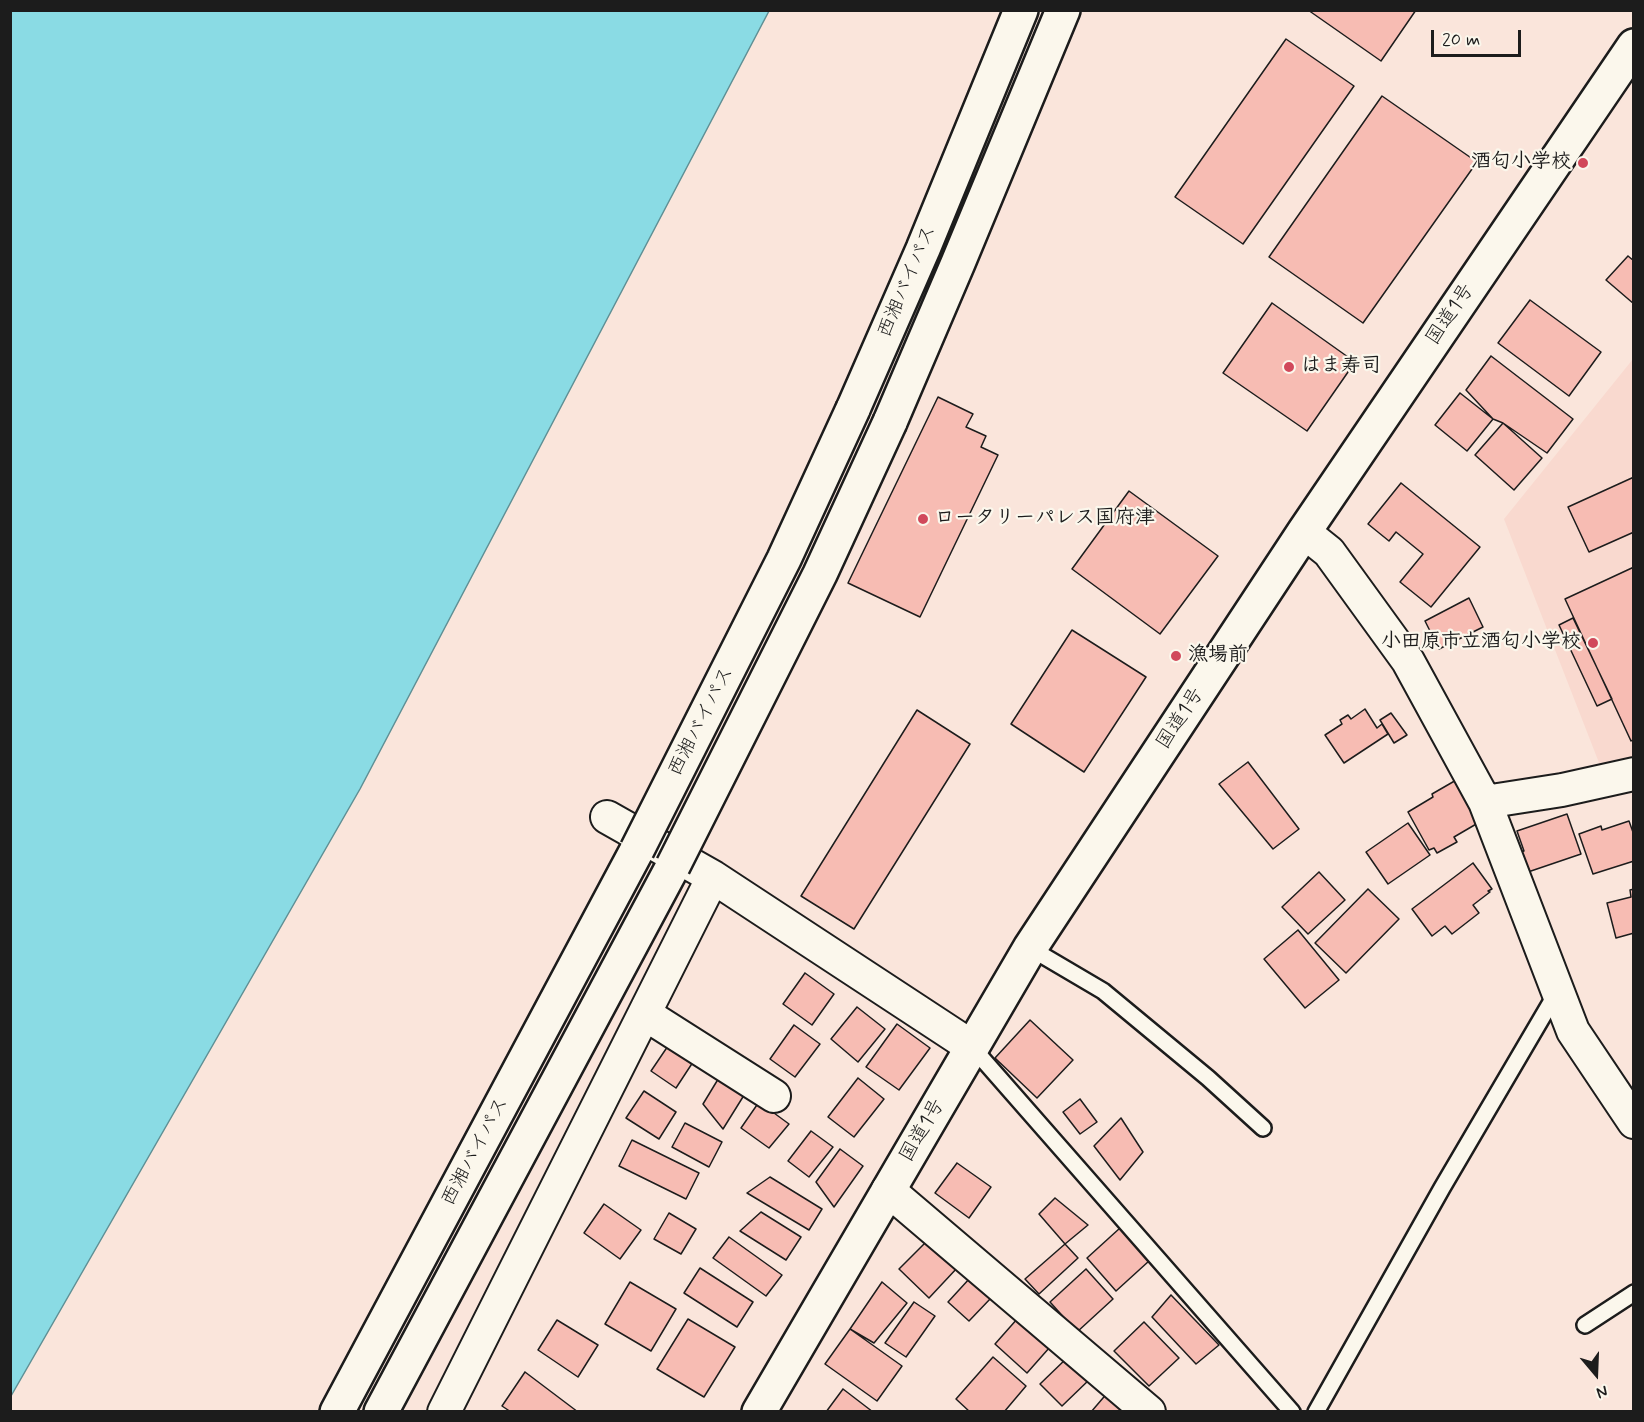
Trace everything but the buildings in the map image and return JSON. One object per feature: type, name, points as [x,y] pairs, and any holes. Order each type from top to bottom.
[{"type":"highway","name":"西湘バイパス","points":[[337,1412],[638,850],[784,559],[923,249],[1021,10]]},
{"type":"highway","name":"西湘バイパス","points":[[381,1412],[673,866],[820,574],[890,422],[1063,10]]},
{"type":"highway","name":"国道1号","points":[[759,1412],[1030,948],[1304,532],[1634,46]]},
{"type":"street","points":[[1304,532],[1329,552],[1408,661],[1485,802],[1573,1031],[1634,1122]]},
{"type":"street","points":[[1485,802],[1562,790],[1634,774]]},
{"type":"street","points":[[607,817],[713,877],[972,1047]]},
{"type":"street","points":[[444,1412],[713,877]]},
{"type":"street","points":[[645,1014],[774,1095]]},
{"type":"street","points":[[888,1190],[1149,1412]]},
{"type":"lane","points":[[1030,948],[1103,991],[1208,1078],[1263,1128]]},
{"type":"lane","points":[[1316,1412],[1442,1188],[1557,992]]},
{"type":"lane","points":[[972,1047],[1292,1412]]},
{"type":"lane","points":[[1585,1325],[1634,1293]]},
{"type":"shaded area","name":"小田原市立酒匂小学校","points":[[1633,359],[1633,770],[1603,773],[1504,519]]},
{"type":"water","points":[[11,10],[769,11],[360,789],[11,1396]]},
{"type":"place","name":"酒匂小学校","points":[[1583,163]]},
{"type":"place","name":"はま寿司","points":[[1289,367]]},
{"type":"place","name":"ロータリーパレス国府津","points":[[923,519]]},
{"type":"place","name":"小田原市立酒匂小学校","points":[[1593,643]]},
{"type":"place","name":"漁場前","points":[[1176,656]]}]
